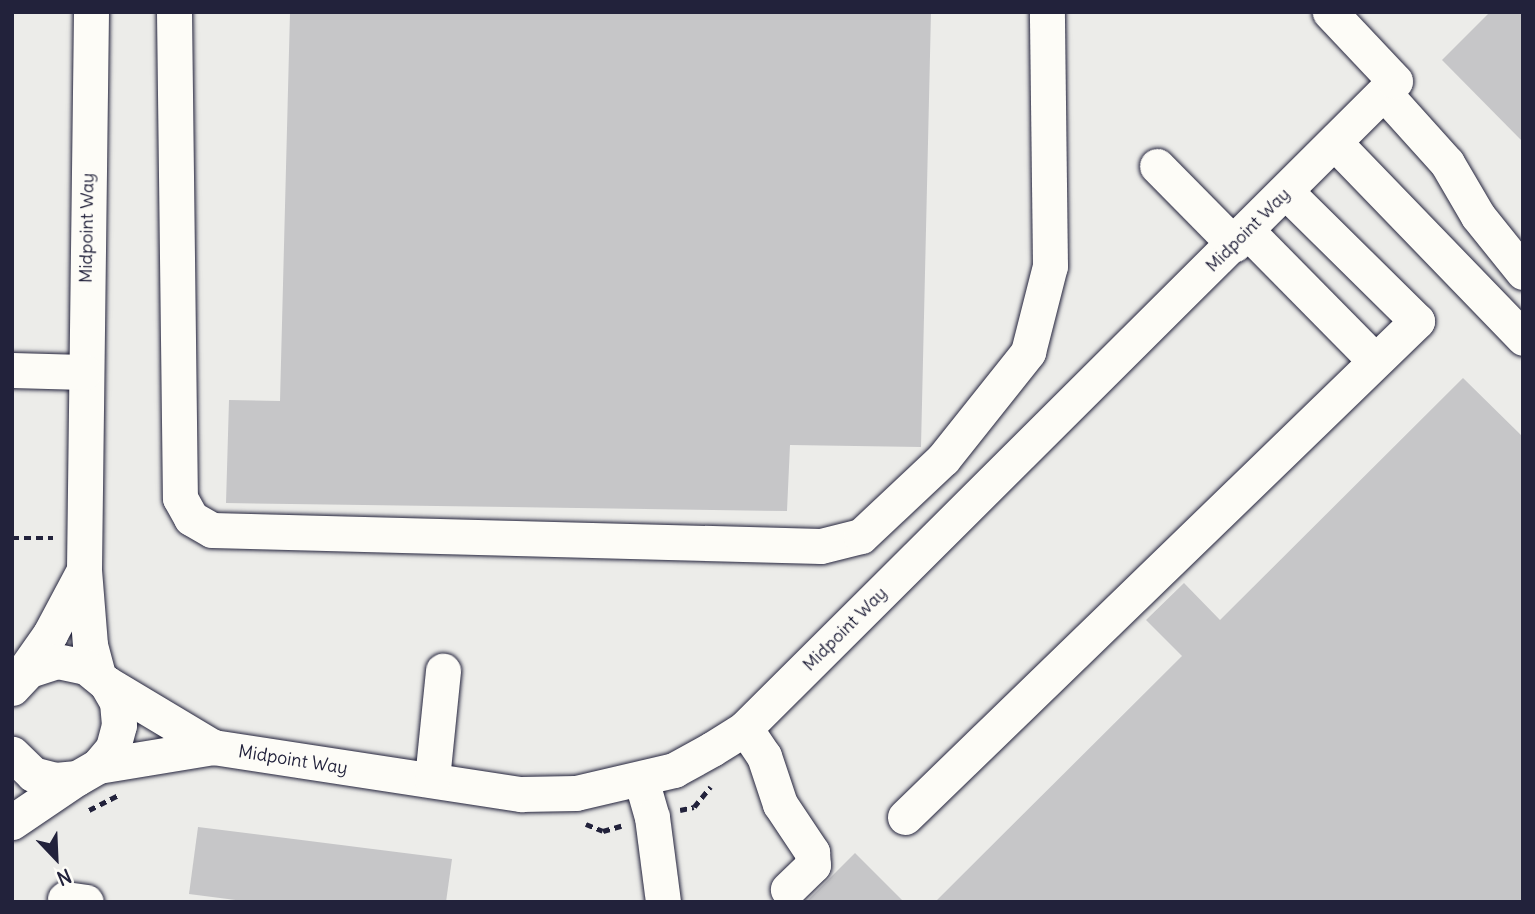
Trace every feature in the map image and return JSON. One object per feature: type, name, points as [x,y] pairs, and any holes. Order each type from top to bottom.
[{"type":"street","name":"Midpoint Way","points":[[91,12],[83,372],[84,554],[90,645],[102,679],[213,747]]},
{"type":"street","points":[[174,12],[180,498],[191,517],[212,530],[821,546],[861,536],[943,459],[1028,352],[1050,266],[1047,12]]},
{"type":"street","points":[[1330,12],[1395,81],[1384,93],[1447,163],[1478,216],[1523,272]]},
{"type":"street","name":"Midpoint Way","points":[[12,822],[88,772],[213,747],[521,794],[576,793],[674,769],[745,728],[1384,93]]},
{"type":"street","points":[[1335,143],[1523,338]]},
{"type":"street","points":[[1157,166],[1375,361]]},
{"type":"street","points":[[905,817],[1417,321],[1286,192]]},
{"type":"street","points":[[12,370],[83,372]]},
{"type":"street","name":"Midpoint Way","points":[[15,683],[50,634],[84,554]]},
{"type":"street","points":[[12,754],[33,774],[55,780],[88,772],[113,748],[119,725],[117,702],[102,679],[57,661],[15,683]]},
{"type":"street","points":[[432,779],[443,671]]},
{"type":"street","points":[[745,728],[764,756],[780,804],[811,852],[813,865],[788,889]]},
{"type":"street","points":[[641,779],[652,817],[663,902]]},
{"type":"path","points":[[12,538],[84,554]]},
{"type":"path","points":[[573,820],[603,831],[694,807],[715,777]]},
{"type":"path","points":[[83,812],[130,790]]},
{"type":"shaded area","points":[[12,12],[1523,12],[1523,902],[12,902]]},
{"type":"building","points":[[290,12],[931,12],[921,447],[790,445],[787,511],[226,503],[229,400],[280,401]]},
{"type":"building","points":[[1490,12],[1523,12],[1523,142],[1442,60]]},
{"type":"building","points":[[1463,378],[1523,437],[1523,902],[935,902],[1182,656],[1146,620],[1184,583],[1220,620]]},
{"type":"building","points":[[198,827],[452,859],[446,902],[251,902],[189,894]]},
{"type":"building","points":[[855,853],[904,902],[806,902]]}]
